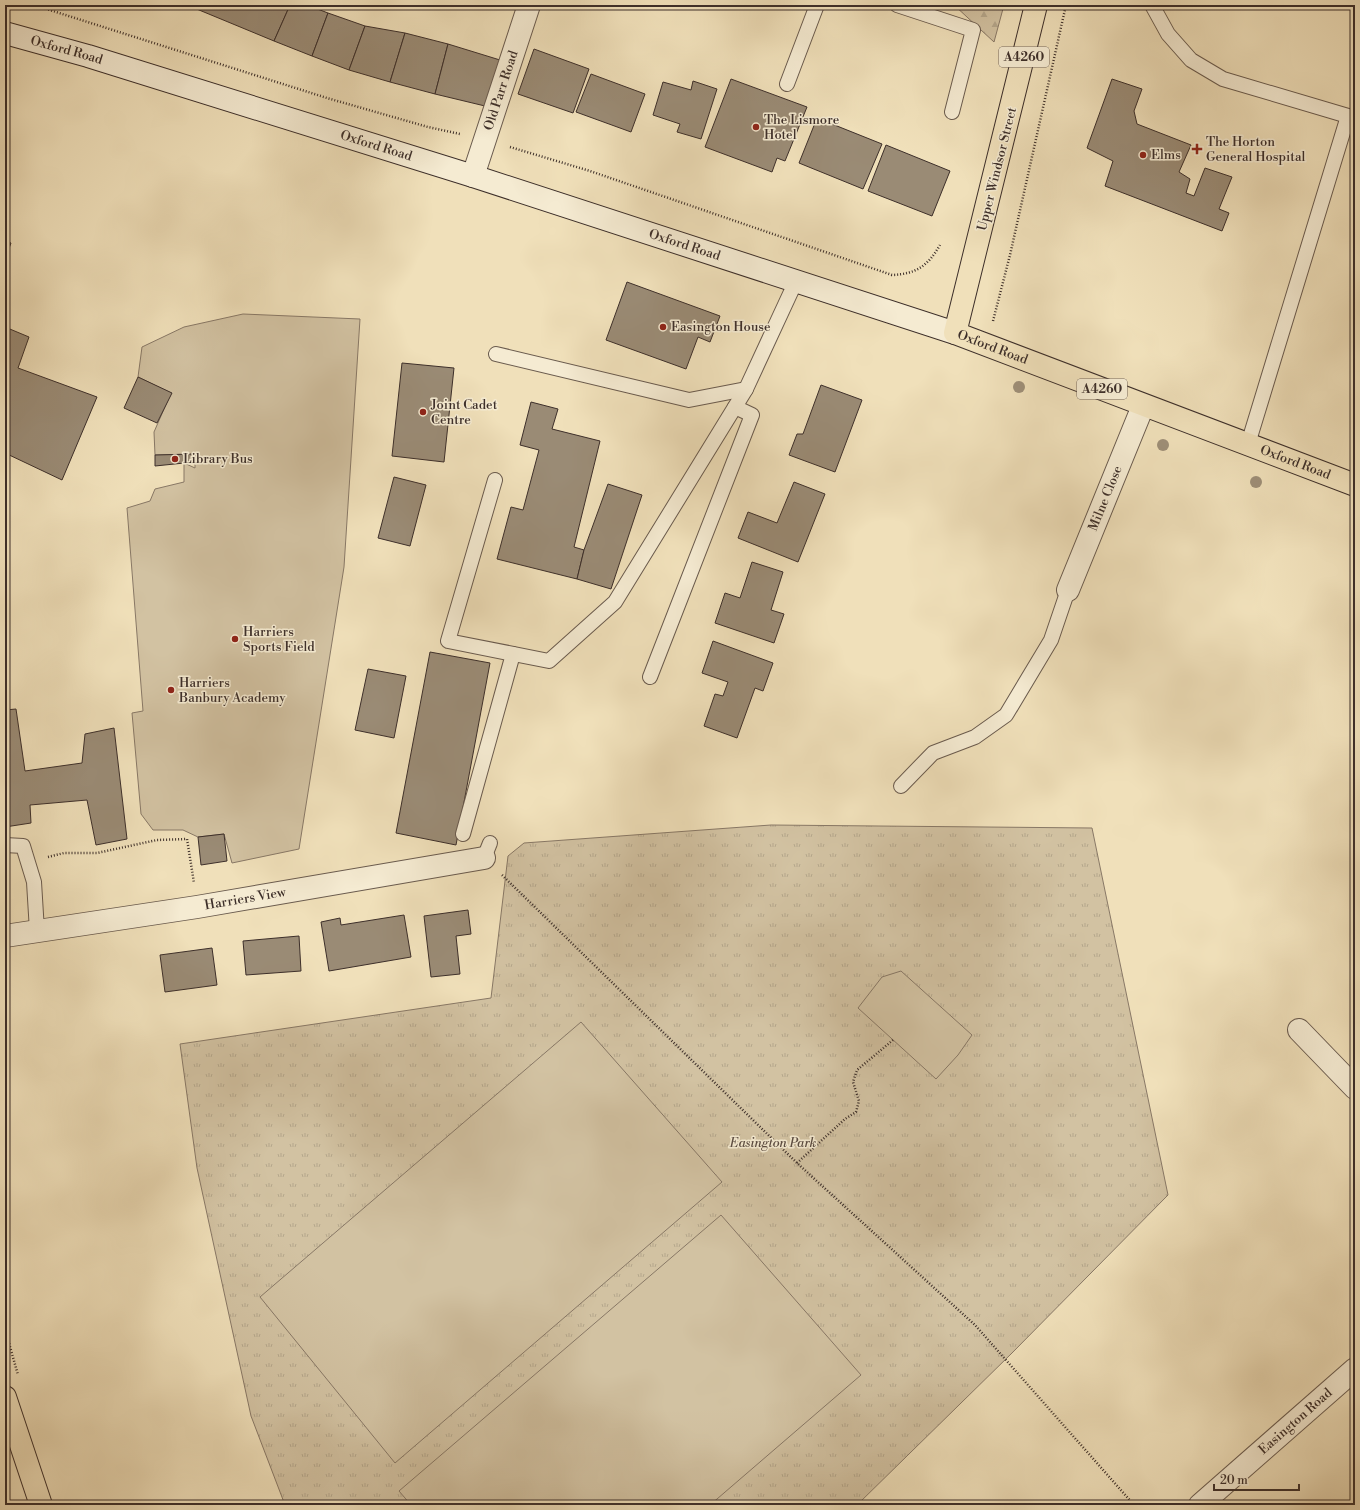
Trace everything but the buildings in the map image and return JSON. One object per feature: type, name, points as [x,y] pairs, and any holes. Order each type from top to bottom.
[{"type":"main road","name":"Upper Windsor Street","points":[[955,333],[1036,5]]},
{"type":"main road","name":"Oxford Road","points":[[955,333],[987,344],[1143,406],[1355,485]]},
{"type":"main road","points":[[5,1397],[41,1505]]},
{"type":"street","name":"Old Parr Road","points":[[473,176],[529,5]]},
{"type":"street","name":"Oxford Road","points":[[5,33],[96,58],[473,176],[955,333]]},
{"type":"street","name":"Milne Close","points":[[1068,590],[1143,406]]},
{"type":"street","name":"Harriers View","points":[[5,936],[197,907],[487,850]]},
{"type":"street","points":[[1299,1030],[1355,1088]]},
{"type":"street","name":"Easington Road","points":[[1200,1505],[1355,1369]]},
{"type":"lane","points":[[787,84],[817,5]]},
{"type":"lane","points":[[897,5],[973,30],[952,112]]},
{"type":"lane","points":[[1152,5],[1168,34],[1191,60],[1222,79],[1352,117],[1248,444]]},
{"type":"lane","points":[[495,480],[448,641],[549,661],[615,602],[746,389],[796,280]]},
{"type":"lane","points":[[496,354],[689,400],[746,389]]},
{"type":"lane","points":[[650,677],[752,415],[735,407]]},
{"type":"lane","points":[[901,786],[933,753],[975,737],[1006,716],[1051,640],[1068,590]]},
{"type":"lane","points":[[463,834],[513,654]]},
{"type":"lane","points":[[5,845],[23,846],[34,882],[37,931]]},
{"type":"path","points":[[34,5],[327,98],[428,127],[484,140],[590,171],[892,275],[910,274],[933,258],[940,245]]},
{"type":"path","points":[[987,344],[1010,255],[1066,5]]},
{"type":"path","points":[[28,863],[64,853],[98,852],[157,840],[187,839],[197,907]]},
{"type":"path","points":[[487,850],[797,1163],[975,1326],[1134,1505]]},
{"type":"path","points":[[797,1163],[845,1119],[856,1112],[860,1101],[853,1082],[856,1070],[893,1040]]},
{"type":"green space","points":[[954,5],[1004,5],[994,42]]},
{"type":"green space","name":"Harriers Sports Field","points":[[243,314],[360,319],[344,567],[299,849],[232,863],[224,834],[198,837],[183,830],[153,830],[141,814],[132,713],[143,711],[127,508],[150,501],[155,489],[184,482],[184,463],[195,468],[195,454],[155,455],[154,432],[171,393],[138,377],[142,347],[184,327]]},
{"type":"green space","name":"Easington Park","points":[[771,825],[1092,828],[1168,1195],[1012,1353],[857,1505],[285,1505],[251,1416],[197,1168],[180,1044],[491,998],[508,856],[524,843]]},
{"type":"green space","points":[[901,971],[972,1035],[958,1055],[936,1079],[858,1008],[882,977]]},
{"type":"green space","points":[[581,1022],[722,1182],[395,1463],[260,1297]]},
{"type":"green space","points":[[721,1215],[861,1375],[710,1505],[411,1505],[399,1491]]},
{"type":"place","name":"The Lismore Hotel","points":[[756,127]]},
{"type":"place","name":"The Horton General Hospital","points":[[1197,149]]},
{"type":"place","name":"Elms","points":[[1143,155]]},
{"type":"place","name":"Easington House","points":[[663,327]]},
{"type":"place","name":"Joint Cadet Centre","points":[[423,412]]},
{"type":"place","name":"Library Bus","points":[[175,459]]},
{"type":"place","name":"Harriers Sports Field","points":[[235,639]]},
{"type":"place","name":"Harriers Banbury Academy","points":[[171,690]]}]
